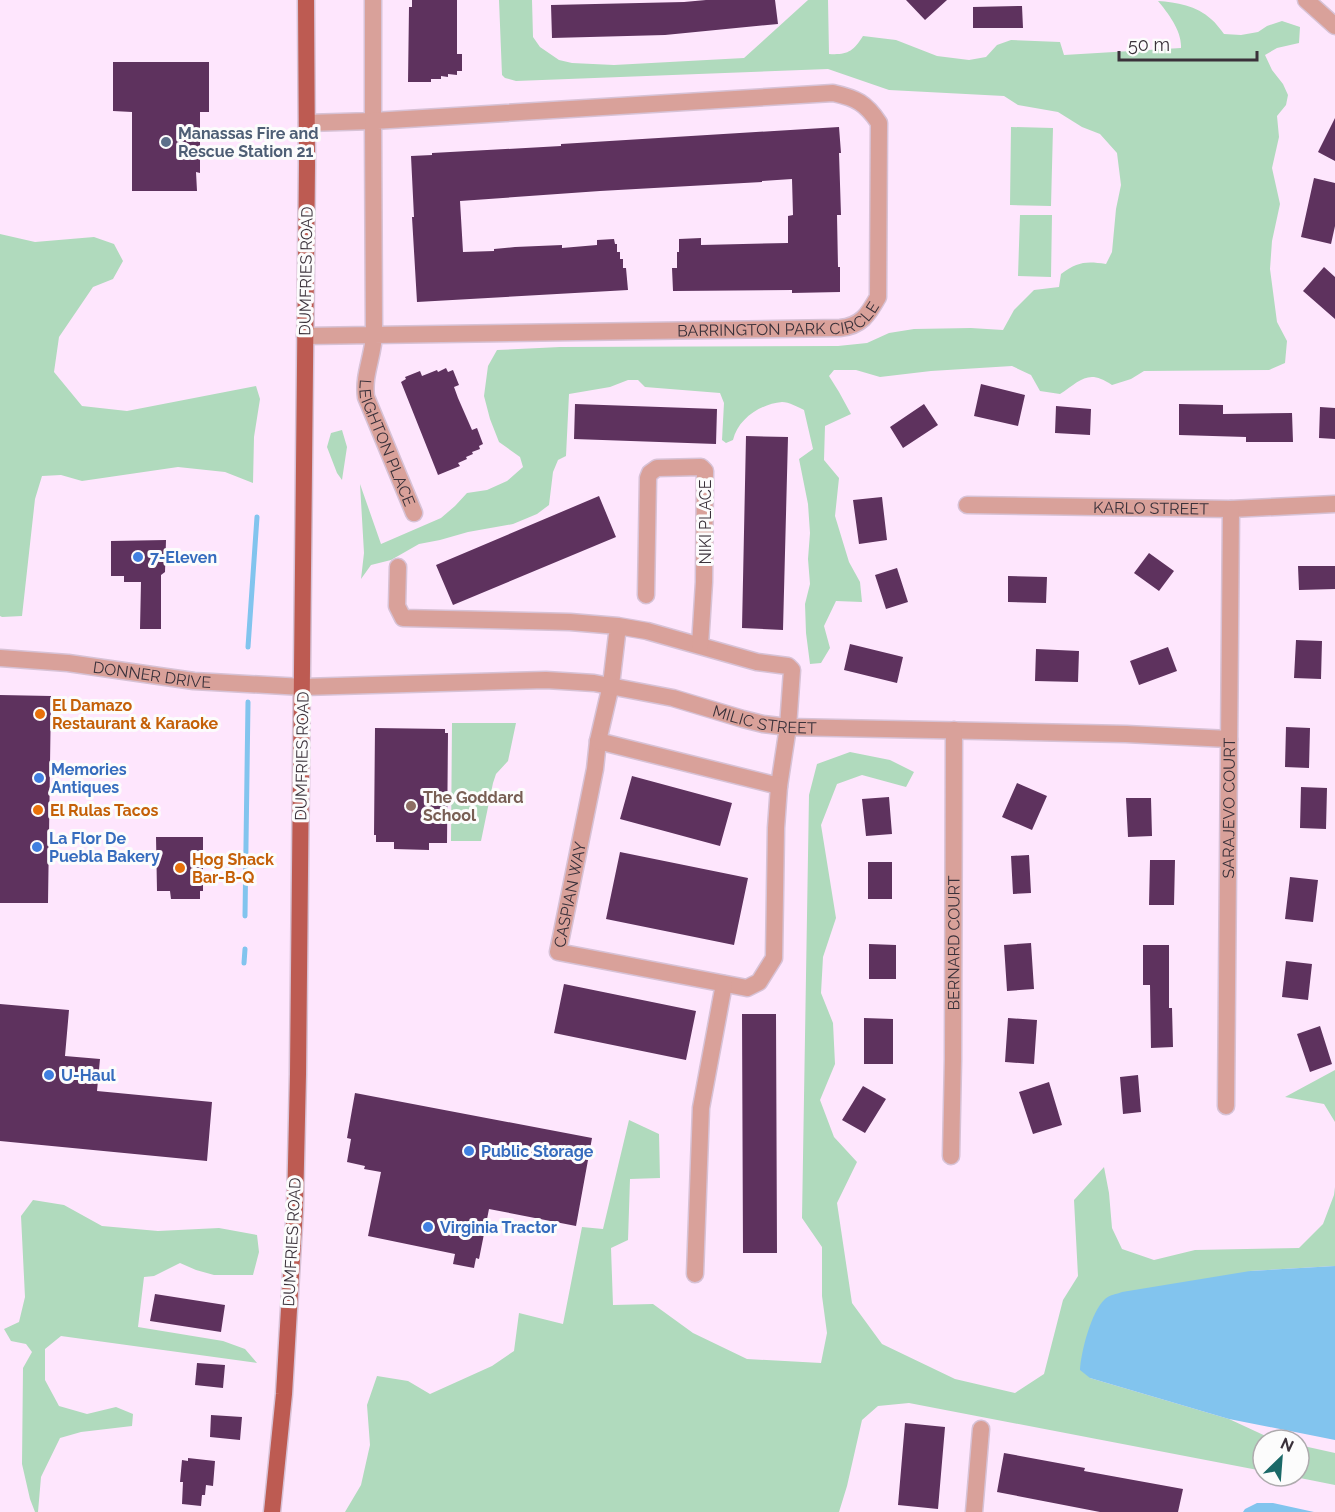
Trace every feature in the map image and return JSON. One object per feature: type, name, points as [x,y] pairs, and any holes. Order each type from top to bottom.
[{"type":"main road","name":"DUMFRIES ROAD","points":[[272,1512],[284,1394],[294,1208],[298,1074],[303,687],[306,0]]},
{"type":"street","points":[[373,0],[374,335]]},
{"type":"street","points":[[1306,0],[1335,26]]},
{"type":"street","name":"BARRINGTON PARK CIRCLE","points":[[305,336],[851,327],[871,309],[878,297],[880,127],[871,111],[860,101],[833,93],[307,123]]},
{"type":"street","name":"LEIGHTON PLACE","points":[[374,335],[373,350],[366,375],[366,397],[414,513]]},
{"type":"street","name":"NIKI PLACE","points":[[646,595],[648,478],[650,473],[657,468],[701,467],[705,471],[705,560],[700,645]]},
{"type":"street","name":"KARLO STREET","points":[[967,506],[1231,509],[1335,504]]},
{"type":"street","name":"SARAJEVO COURT","points":[[1226,1106],[1231,509]]},
{"type":"street","points":[[398,567],[397,606],[403,618],[570,622],[618,626],[647,631],[757,662],[788,666],[792,670],[788,727]]},
{"type":"street","points":[[611,685],[618,626]]},
{"type":"street","name":"DONNER DRIVE","points":[[0,658],[68,663],[162,678],[303,687]]},
{"type":"street","name":"MILIC STREET","points":[[303,687],[546,681],[594,683],[673,698],[743,719],[788,727],[1126,734],[1229,739]]},
{"type":"street","name":"CASPIAN WAY","points":[[611,685],[598,741],[595,769],[558,952],[747,988],[759,982],[774,958],[776,828],[779,786],[788,727]]},
{"type":"street","name":"BERNARD COURT","points":[[951,1156],[954,730]]},
{"type":"street","points":[[598,741],[779,786]]},
{"type":"street","points":[[694,1274],[701,1108],[724,984]]},
{"type":"street","points":[[974,1512],[981,1428]]},
{"type":"green space","points":[[499,0],[532,0],[533,37],[540,47],[559,60],[572,63],[614,65],[744,58],[808,0],[828,0],[829,54],[849,51],[863,36],[896,40],[937,56],[969,60],[986,57],[997,45],[1011,40],[1060,42],[1064,55],[1181,48],[1177,29],[1158,1],[1179,4],[1199,11],[1213,21],[1224,34],[1241,35],[1258,32],[1282,21],[1300,27],[1299,43],[1277,48],[1265,55],[1288,95],[1286,105],[1277,116],[1279,137],[1272,168],[1280,204],[1272,241],[1270,269],[1277,322],[1287,341],[1285,363],[1269,370],[1144,371],[1131,379],[1112,385],[1097,377],[1090,377],[1079,381],[1060,394],[1040,391],[1031,375],[1012,366],[880,377],[856,370],[834,370],[829,376],[851,414],[825,426],[824,460],[839,478],[835,516],[849,562],[860,582],[862,602],[836,601],[824,626],[830,648],[821,663],[810,664],[806,633],[805,604],[810,584],[808,559],[810,533],[808,504],[799,459],[813,449],[804,410],[785,402],[758,409],[740,425],[733,440],[726,443],[722,440],[724,403],[720,393],[645,387],[638,380],[628,380],[610,387],[569,394],[566,456],[558,460],[553,472],[549,505],[537,514],[513,524],[419,544],[391,560],[371,565],[361,579],[364,553],[360,484],[381,544],[441,518],[467,493],[487,490],[507,481],[523,467],[520,457],[499,442],[484,396],[488,366],[497,350],[560,347],[838,346],[867,343],[889,333],[914,329],[1003,330],[1014,310],[1034,290],[1059,287],[1061,274],[1067,270],[1082,263],[1106,264],[1112,252],[1121,185],[1117,153],[1100,134],[1082,127],[1058,112],[1018,105],[1004,96],[889,90],[828,69],[516,81],[502,75]]},
{"type":"green space","points":[[1011,127],[1053,128],[1051,206],[1010,205]]},
{"type":"green space","points":[[1020,215],[1052,215],[1051,277],[1018,276]]},
{"type":"green space","points":[[0,234],[35,242],[94,237],[114,244],[123,261],[113,279],[93,287],[59,337],[54,372],[82,406],[127,411],[256,386],[260,399],[254,437],[253,483],[225,472],[178,467],[82,481],[61,475],[42,476],[35,499],[22,616],[2,617],[0,616]]},
{"type":"green space","points":[[342,430],[347,447],[342,480],[327,447],[331,433]]},
{"type":"green space","points":[[452,723],[516,723],[508,761],[496,774],[493,783],[481,841],[451,841]]},
{"type":"green space","points":[[850,752],[890,760],[914,772],[906,787],[862,775],[837,784],[821,825],[836,918],[823,957],[821,993],[833,1023],[835,1064],[820,1100],[834,1137],[857,1162],[837,1203],[852,1303],[882,1344],[955,1379],[1015,1393],[1044,1374],[1063,1300],[1078,1276],[1074,1200],[1104,1167],[1112,1228],[1122,1249],[1154,1260],[1195,1250],[1299,1248],[1323,1224],[1335,1187],[1335,1266],[1250,1271],[1090,1378],[1229,1419],[1251,1429],[1251,1469],[909,1403],[878,1406],[862,1420],[839,1512],[345,1512],[361,1485],[370,1445],[367,1405],[377,1376],[408,1381],[430,1394],[492,1366],[514,1351],[519,1313],[563,1324],[582,1227],[603,1229],[629,1120],[659,1134],[660,1178],[630,1179],[628,1240],[611,1248],[613,1305],[653,1304],[693,1333],[747,1359],[821,1363],[827,1333],[822,1296],[822,1247],[802,1218],[809,795],[817,764]]},
{"type":"green space","points":[[1335,1070],[1335,1122],[1324,1104],[1285,1097]]},
{"type":"green space","points":[[33,1200],[64,1205],[102,1226],[158,1231],[219,1228],[257,1235],[259,1252],[253,1275],[214,1275],[180,1263],[154,1276],[144,1277],[138,1327],[223,1341],[245,1349],[257,1363],[61,1336],[45,1349],[45,1380],[59,1406],[87,1414],[116,1407],[133,1414],[132,1426],[81,1432],[60,1438],[41,1477],[38,1512],[35,1512],[30,1499],[22,1464],[23,1368],[32,1352],[26,1344],[11,1341],[4,1329],[19,1322],[25,1297],[21,1216]]},
{"type":"green space","points":[[1311,1448],[1335,1453],[1335,1485],[1311,1480]]},
{"type":"water","points":[[1335,1266],[1335,1440],[1311,1435],[1311,1428],[1274,1428],[1229,1419],[1090,1378],[1080,1370],[1082,1353],[1091,1322],[1105,1299],[1122,1292],[1250,1271]]},
{"type":"water","points":[[1257,1503],[1273,1503],[1314,1512],[1243,1512]]},
{"type":"building","points":[[412,0],[457,0],[457,54],[462,54],[462,71],[457,71],[457,75],[448,74],[448,77],[441,76],[441,79],[431,79],[431,82],[408,82],[409,7],[412,7]]},
{"type":"building","points":[[775,0],[778,24],[665,35],[552,38],[551,5]]},
{"type":"building","points":[[906,0],[947,0],[925,20]]},
{"type":"building","points":[[1022,6],[1023,28],[973,28],[973,7]]},
{"type":"building","name":"Manassas Fire and Rescue Station 21","points":[[113,62],[209,62],[209,112],[200,112],[200,173],[196,172],[197,191],[132,191],[132,112],[113,111]]},
{"type":"building","points":[[1335,118],[1335,161],[1318,152]]},
{"type":"building","points":[[839,127],[841,215],[837,215],[840,292],[673,291],[672,268],[677,268],[679,239],[701,238],[701,245],[788,243],[788,216],[793,215],[792,179],[460,201],[463,252],[494,251],[494,249],[515,247],[562,245],[562,248],[597,245],[597,240],[614,239],[617,252],[620,252],[620,259],[623,259],[623,268],[626,268],[628,290],[417,302],[411,156],[561,146],[561,144]]},
{"type":"building","points":[[1314,178],[1335,183],[1335,226],[1331,244],[1301,237]]},
{"type":"building","points":[[1324,267],[1335,277],[1335,319],[1303,291]]},
{"type":"building","points":[[446,368],[448,372],[453,370],[459,385],[454,387],[458,398],[472,430],[477,428],[483,444],[479,446],[480,449],[466,457],[467,459],[458,463],[460,466],[438,475],[401,382],[406,379],[405,377],[420,371],[422,376]]},
{"type":"building","points":[[981,384],[1025,395],[1018,426],[974,416]]},
{"type":"building","points":[[575,404],[717,409],[716,444],[574,439]]},
{"type":"building","points":[[924,404],[938,425],[903,448],[890,427]]},
{"type":"building","points":[[1179,404],[1223,405],[1223,414],[1292,413],[1293,442],[1246,442],[1246,437],[1179,435]]},
{"type":"building","points":[[1056,406],[1091,409],[1090,435],[1055,433]]},
{"type":"building","points":[[1320,407],[1335,408],[1335,439],[1319,438]]},
{"type":"building","points":[[746,436],[788,437],[783,630],[742,628]]},
{"type":"building","points":[[599,496],[616,537],[453,605],[436,565]]},
{"type":"building","points":[[882,497],[887,540],[859,544],[853,500]]},
{"type":"building","name":"7-Eleven","points":[[166,540],[165,572],[161,575],[161,629],[140,629],[141,582],[124,582],[124,576],[111,576],[111,541]]},
{"type":"building","points":[[1149,553],[1174,571],[1159,591],[1134,573]]},
{"type":"building","points":[[1298,566],[1335,566],[1335,589],[1299,590]]},
{"type":"building","points":[[897,568],[908,602],[886,609],[875,575]]},
{"type":"building","points":[[1008,576],[1047,577],[1046,603],[1008,602]]},
{"type":"building","points":[[1296,640],[1322,641],[1321,679],[1294,678]]},
{"type":"building","points":[[850,644],[903,657],[897,683],[844,670]]},
{"type":"building","points":[[1168,647],[1177,671],[1139,685],[1130,661]]},
{"type":"building","points":[[1036,649],[1079,651],[1078,682],[1035,681]]},
{"type":"building","points":[[0,695],[51,696],[48,903],[0,903]]},
{"type":"building","points":[[1286,727],[1310,728],[1309,768],[1285,767]]},
{"type":"building","name":"The Goddard School","points":[[375,728],[445,729],[445,733],[448,733],[447,843],[429,843],[429,850],[394,849],[394,842],[376,842],[376,835],[374,835]]},
{"type":"building","points":[[632,776],[732,803],[720,846],[620,819]]},
{"type":"building","points":[[1017,783],[1047,796],[1032,830],[1002,817]]},
{"type":"building","points":[[1301,787],[1327,788],[1326,829],[1300,828]]},
{"type":"building","points":[[889,797],[892,834],[866,836],[862,799]]},
{"type":"building","points":[[1126,798],[1151,798],[1152,836],[1128,837]]},
{"type":"building","name":"Hog Shack Bar-B-Q","points":[[156,837],[203,837],[203,891],[200,891],[200,899],[171,899],[170,891],[157,891]]},
{"type":"building","points":[[620,852],[748,878],[734,945],[606,919]]},
{"type":"building","points":[[1029,855],[1031,893],[1013,894],[1011,856]]},
{"type":"building","points":[[1150,860],[1175,860],[1174,905],[1149,905]]},
{"type":"building","points":[[868,862],[892,862],[892,899],[868,899]]},
{"type":"building","points":[[1290,877],[1318,880],[1313,922],[1285,919]]},
{"type":"building","points":[[1031,943],[1034,989],[1007,991],[1004,945]]},
{"type":"building","points":[[869,944],[896,945],[896,979],[869,979]]},
{"type":"building","points":[[1143,945],[1169,945],[1169,1008],[1172,1008],[1173,1047],[1151,1048],[1150,985],[1143,985]]},
{"type":"building","points":[[1286,961],[1312,964],[1308,1000],[1282,997]]},
{"type":"building","points":[[564,984],[696,1011],[686,1060],[554,1033]]},
{"type":"building","name":"U-Haul","points":[[0,1004],[69,1010],[65,1056],[100,1059],[97,1091],[212,1102],[207,1161],[0,1141]]},
{"type":"building","points":[[742,1014],[776,1014],[777,1253],[743,1253]]},
{"type":"building","points":[[864,1018],[893,1019],[893,1064],[864,1064]]},
{"type":"building","points":[[1008,1018],[1037,1020],[1034,1064],[1005,1062]]},
{"type":"building","points":[[1320,1026],[1332,1064],[1310,1072],[1297,1034]]},
{"type":"building","points":[[1138,1075],[1141,1112],[1123,1114],[1120,1077]]},
{"type":"building","points":[[1049,1082],[1062,1125],[1033,1134],[1019,1092]]},
{"type":"building","points":[[863,1086],[886,1099],[865,1133],[842,1120]]},
{"type":"building","name":"Public Storage","points":[[355,1093],[592,1138],[576,1226],[489,1209],[479,1259],[476,1258],[474,1268],[453,1264],[455,1254],[368,1236],[381,1172],[364,1169],[365,1166],[347,1162],[351,1139],[347,1138]]},
{"type":"building","points":[[155,1294],[225,1305],[221,1332],[150,1321]]},
{"type":"building","points":[[197,1363],[225,1365],[223,1388],[195,1385]]},
{"type":"building","points":[[211,1415],[242,1417],[240,1440],[210,1437]]},
{"type":"building","points":[[905,1423],[945,1427],[938,1509],[898,1505]]},
{"type":"building","points":[[1004,1453],[1085,1468],[1084,1471],[1183,1489],[1178,1512],[1100,1512],[997,1492]]},
{"type":"building","points":[[188,1458],[215,1461],[213,1486],[206,1485],[201,1506],[182,1504],[183,1482],[180,1482],[182,1460],[188,1461]]},
{"type":"waterway","points":[[248,647],[257,517]]},
{"type":"waterway","points":[[245,916],[248,702]]},
{"type":"waterway","points":[[244,963],[245,949]]},
{"type":"place","name":"Manassas Fire and Rescue Station 21","points":[[166,142]]},
{"type":"place","name":"7-Eleven","points":[[138,557]]},
{"type":"place","name":"El Damazo Restaurant & Karaoke","points":[[40,714]]},
{"type":"place","name":"Memories Antiques","points":[[39,778]]},
{"type":"place","name":"The Goddard School","points":[[411,806]]},
{"type":"place","name":"El Rulas Tacos","points":[[38,810]]},
{"type":"place","name":"La Flor De Puebla Bakery","points":[[37,847]]},
{"type":"place","name":"Hog Shack Bar-B-Q","points":[[180,868]]},
{"type":"place","name":"U-Haul","points":[[49,1075]]},
{"type":"place","name":"Public Storage","points":[[469,1151]]},
{"type":"place","name":"Virginia Tractor","points":[[428,1227]]}]
